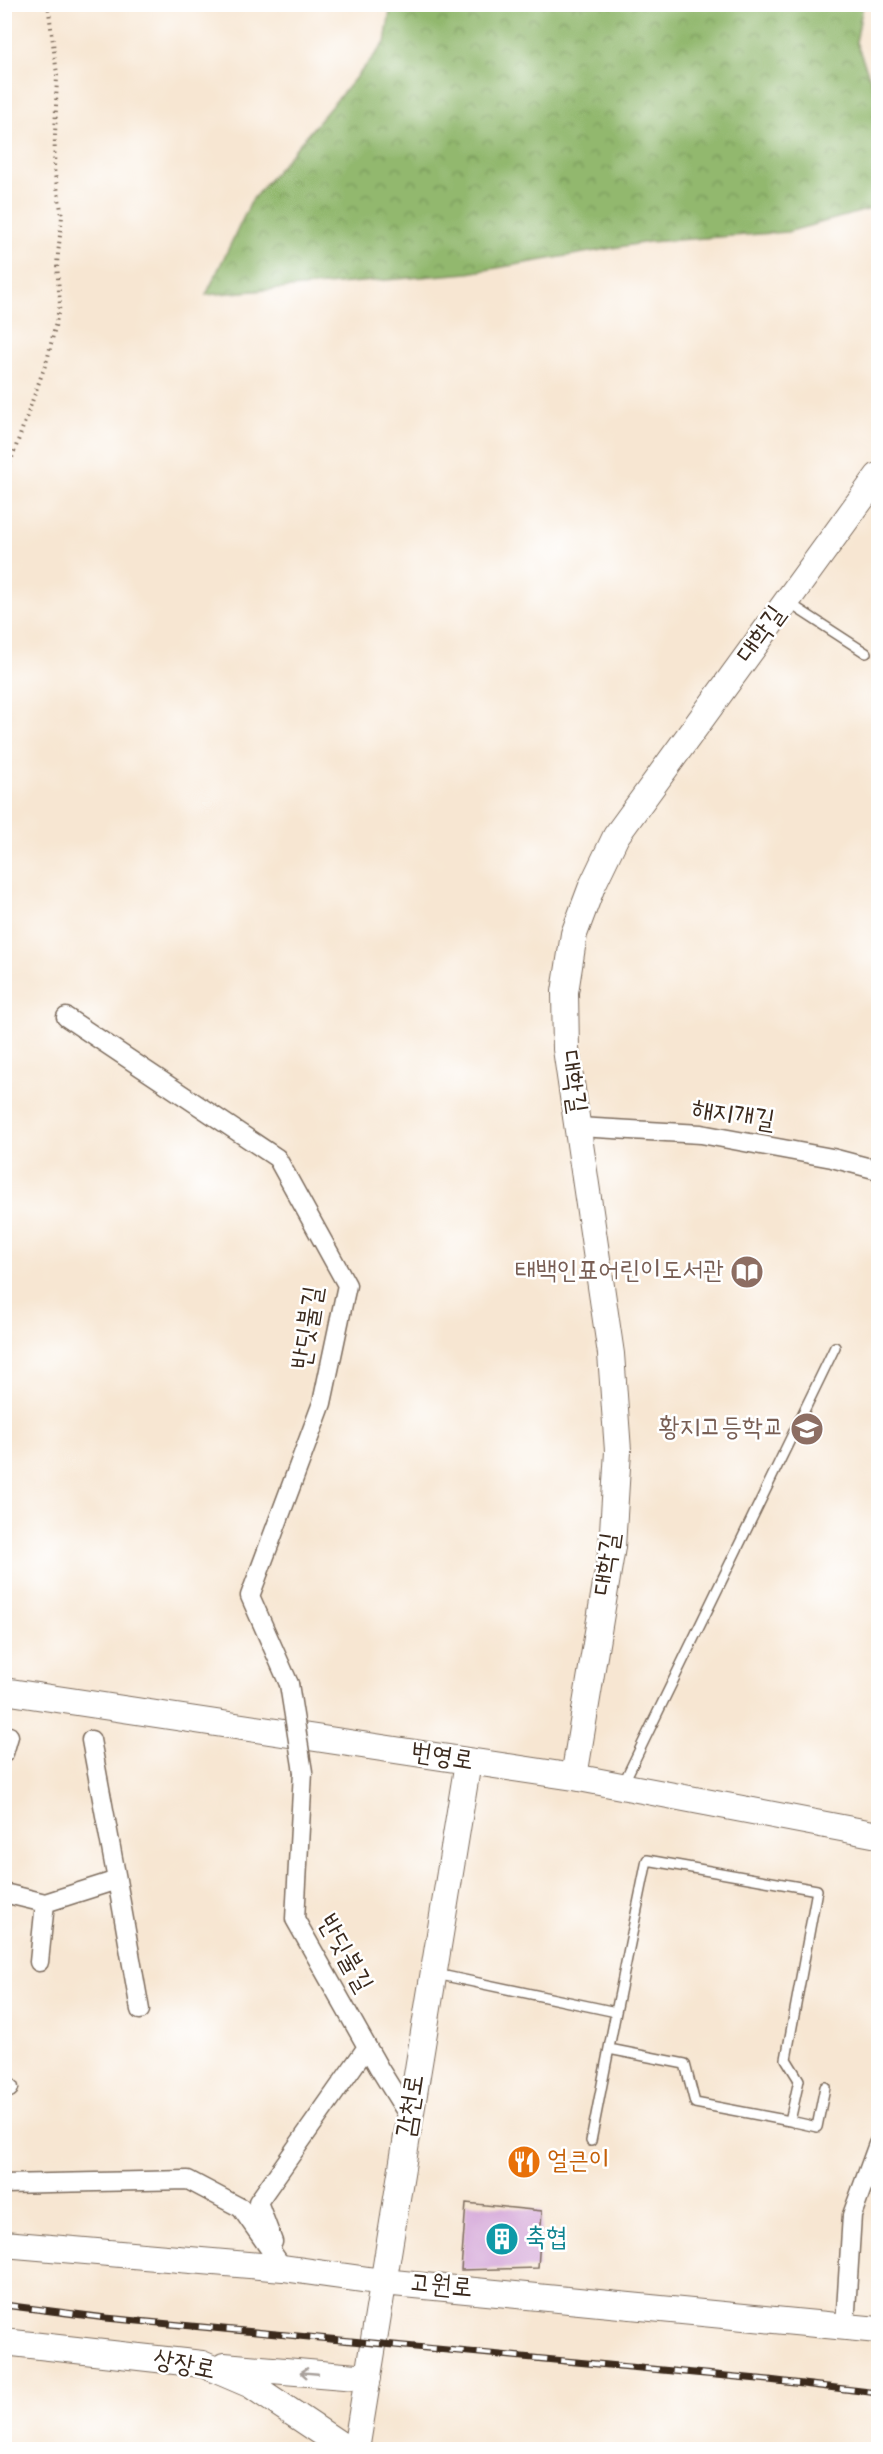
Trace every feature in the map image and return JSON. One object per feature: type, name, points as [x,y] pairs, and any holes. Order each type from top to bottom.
[{"type":"street","name":"대학길","points":[[574,1777],[612,1547],[618,1451],[610,1354],[566,1049],[565,992],[574,934],[592,886],[616,836],[879,476]]},
{"type":"street","name":"반딧불길","points":[[66,1017],[277,1158],[347,1285],[322,1403],[250,1596],[288,1684],[303,1772],[295,1919],[410,2118]]},
{"type":"street","name":"해지개길","points":[[578,1127],[701,1134],[832,1158],[879,1170]]},
{"type":"street","name":"번영로","points":[[4,1690],[574,1777],[879,1835]]},
{"type":"street","points":[[90,1740],[140,2010]]},
{"type":"street","name":"감천로","points":[[356,2450],[468,1761]]},
{"type":"street","points":[[4,1893],[45,1903],[117,1880]]},
{"type":"street","points":[[39,1962],[45,1903]]},
{"type":"street","points":[[283,2268],[258,2202],[367,2047]]},
{"type":"street","points":[[845,2326],[852,2215],[879,2144]]},
{"type":"street","points":[[4,2184],[188,2180],[241,2208],[283,2268]]},
{"type":"street","name":"고원로","points":[[4,2244],[283,2268],[383,2282],[879,2330]]},
{"type":"street","name":"상장로","points":[[4,2342],[202,2364],[251,2385],[296,2413],[339,2444],[341,2450]]},
{"type":"street","points":[[202,2364],[368,2378]]},
{"type":"lane","points":[[787,602],[866,653]]},
{"type":"lane","points":[[622,1786],[835,1347]]},
{"type":"lane","points":[[591,2141],[646,1860],[817,1890],[786,2059],[799,2080],[790,2121]]},
{"type":"lane","points":[[434,1973],[616,2012]]},
{"type":"lane","points":[[609,2049],[685,2064],[695,2103],[817,2127],[825,2087]]},
{"type":"path","points":[[4,480],[48,357],[60,305],[57,264],[62,216],[54,169],[57,74],[48,4]]},
{"type":"green space","points":[[391,5],[863,5],[856,42],[878,99],[878,207],[787,232],[648,242],[468,273],[206,295],[252,200],[385,43]]},
{"type":"building","name":"축협","points":[[466,2203],[542,2211],[538,2268],[461,2270]]},
{"type":"railway","points":[[4,2305],[106,2318],[769,2380],[878,2393]]},
{"type":"place","name":"태백인표어린이도서관","points":[[747,1272]]},
{"type":"place","name":"황지고등학교","points":[[807,1429]]},
{"type":"place","name":"얼큰이","points":[[524,2162]]},
{"type":"place","name":"축협","points":[[502,2239]]}]
